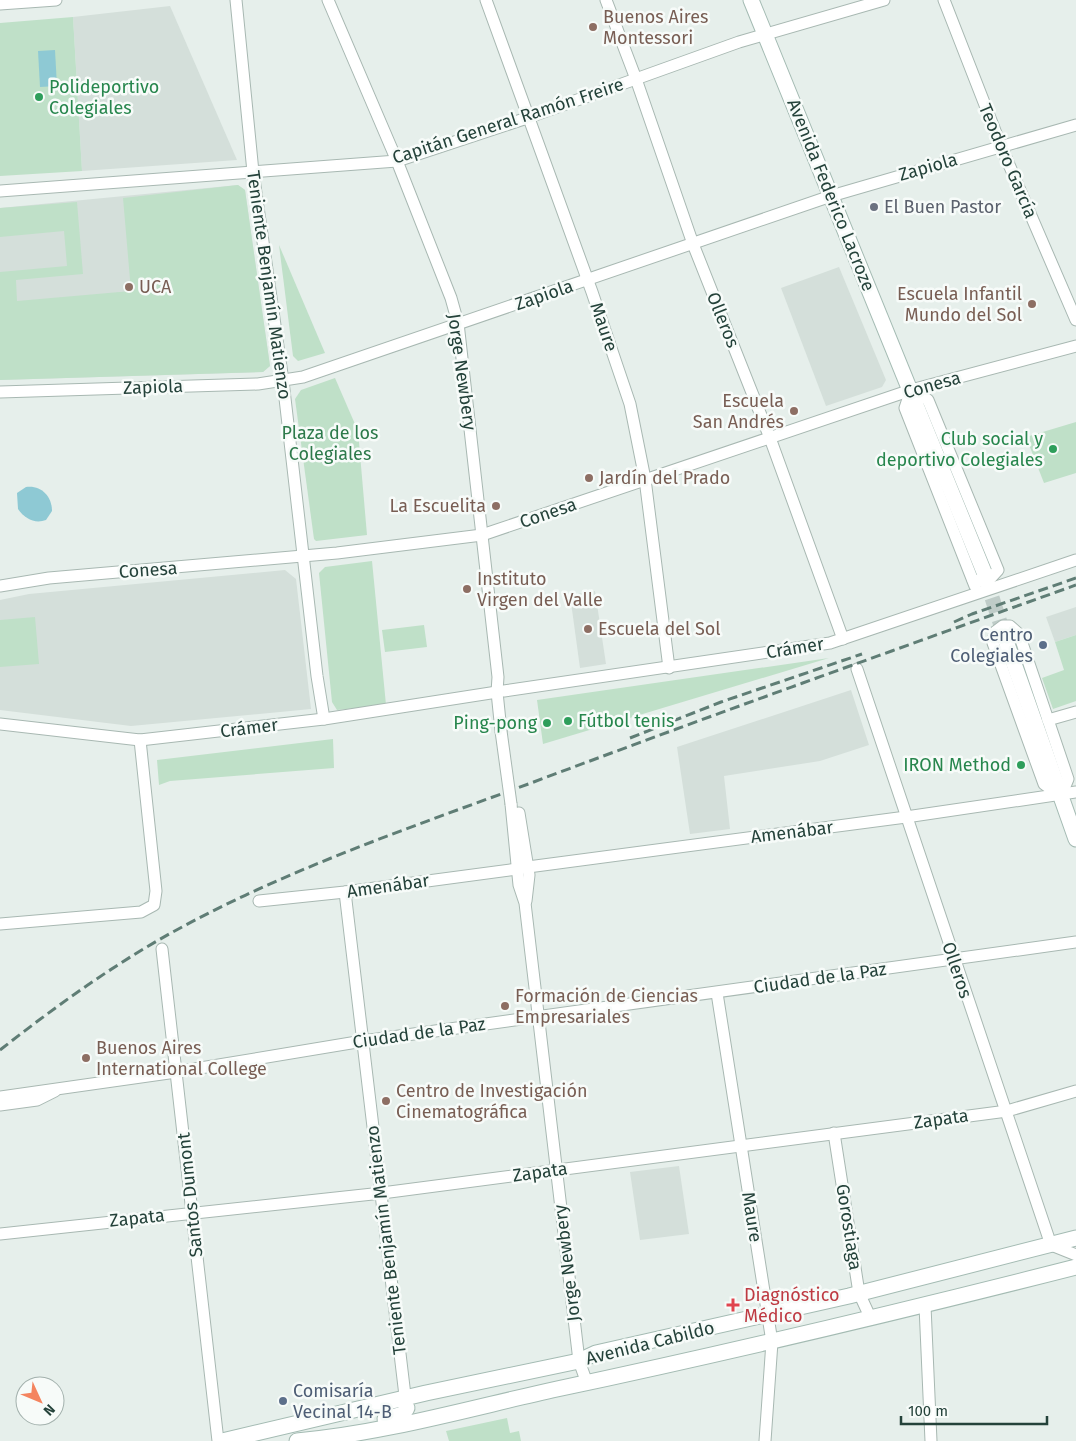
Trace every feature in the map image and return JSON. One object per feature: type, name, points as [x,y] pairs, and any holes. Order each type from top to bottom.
[{"type":"main road","name":"Avenida Federico Lacroze","points":[[751,0],[911,390],[979,576]]},
{"type":"main road","points":[[1006,641],[1076,839]]},
{"type":"main road","name":"Avenida Cabildo","points":[[222,1441],[406,1403],[579,1361],[596,1353],[859,1293],[1076,1238]]},
{"type":"main road","name":"Avenida Cabildo","points":[[297,1441],[334,1438],[772,1342],[925,1306],[1076,1266]]},
{"type":"main road","points":[[297,1441],[396,1417],[403,1414],[406,1403]]},
{"type":"street","points":[[0,4],[56,0]]},
{"type":"street","name":"Teniente Benjamín Matienzo","points":[[236,0],[253,172],[283,381],[317,676],[324,719]]},
{"type":"street","name":"Jorge Newbery","points":[[328,0],[396,161],[451,298],[458,323],[514,804]]},
{"type":"street","name":"Maure","points":[[486,0],[527,118],[588,280],[630,404],[645,479],[669,668]]},
{"type":"street","name":"Olleros","points":[[606,0],[636,79],[692,244],[770,438],[843,639]]},
{"type":"street","name":"Capitán General Ramón Freire","points":[[0,191],[396,161],[527,118],[766,33],[884,0]]},
{"type":"street","name":"Teodoro García","points":[[944,0],[1001,146],[1076,320]]},
{"type":"street","name":"Zapiola","points":[[0,392],[258,384],[303,377],[831,196],[1076,125]]},
{"type":"street","name":"Conesa","points":[[0,586],[49,578],[304,556],[482,535],[911,390],[1076,346]]},
{"type":"street","name":"Crámer","points":[[0,724],[140,740],[324,719],[500,691],[669,668],[830,643],[1076,560]]},
{"type":"street","name":"Avenida Federico Lacroze","points":[[973,594],[979,576]]},
{"type":"street","points":[[1010,626],[1018,634],[1068,780],[1060,796],[1044,784],[992,643],[994,632],[1000,628],[1010,626]]},
{"type":"street","name":"Olleros","points":[[857,669],[953,959],[1007,1111],[1051,1244]]},
{"type":"street","points":[[1048,720],[1076,712]]},
{"type":"street","points":[[0,924],[141,912],[154,905],[156,891],[140,740]]},
{"type":"street","name":"Amenábar","points":[[259,901],[345,892],[906,818],[1060,796],[1076,792]]},
{"type":"street","points":[[514,804],[517,853],[523,868]]},
{"type":"street","points":[[514,804],[523,868]]},
{"type":"street","name":"Jorge Newbery","points":[[523,868],[519,885],[526,903],[537,1016],[579,1361],[587,1383]]},
{"type":"street","name":"Teniente Benjamín Matienzo","points":[[345,892],[406,1403]]},
{"type":"street","name":"Ciudad de la Paz","points":[[0,1097],[176,1072],[363,1041],[1076,942]]},
{"type":"street","name":"Santos Dumont","points":[[162,949],[218,1441]]},
{"type":"street","name":"Maure","points":[[717,993],[772,1342],[765,1441]]},
{"type":"street","name":"Ciudad de la Paz","points":[[0,1105],[37,1100],[60,1087]]},
{"type":"street","name":"Zapata","points":[[0,1234],[192,1212],[382,1194],[557,1169],[1007,1111],[1076,1091]]},
{"type":"street","name":"Gorostiaga","points":[[834,1133],[859,1293],[871,1319]]},
{"type":"street","points":[[1051,1244],[1076,1255]]},
{"type":"street","points":[[925,1306],[931,1441]]},
{"type":"shaded area","points":[[170,6],[237,160],[82,171],[73,17]]},
{"type":"shaded area","name":"UCA","points":[[238,185],[245,190],[270,366],[263,372],[0,380],[0,208]]},
{"type":"shaded area","points":[[839,267],[886,380],[882,387],[826,406],[781,288]]},
{"type":"shaded area","points":[[285,570],[296,579],[311,709],[131,726],[0,710],[0,600],[29,594]]},
{"type":"shaded area","name":"Escuela del Sol","points":[[595,591],[606,664],[580,668],[570,595]]},
{"type":"shaded area","points":[[1076,607],[1076,635],[1055,642],[1046,617]]},
{"type":"shaded area","points":[[851,690],[869,745],[820,761],[724,776],[730,829],[690,834],[677,747]]},
{"type":"shaded area","points":[[679,1166],[689,1234],[640,1240],[630,1172]]},
{"type":"green space","name":"Polideportivo Colegiales","points":[[73,17],[82,171],[0,176],[0,23]]},
{"type":"green space","name":"UCA","points":[[238,185],[245,190],[270,366],[263,372],[0,380],[0,272],[67,266],[64,231],[0,237],[0,208],[77,202],[83,274],[16,280],[17,301],[131,291],[123,198]]},
{"type":"green space","points":[[279,245],[325,353],[298,361],[293,356]]},
{"type":"green space","name":"Plaza de los Colegiales","points":[[335,378],[358,431],[367,535],[316,541],[314,539],[295,399],[301,390]]},
{"type":"green space","name":"Club social y deportivo Colegiales","points":[[1076,422],[1076,473],[1044,483],[1026,437]]},
{"type":"green space","points":[[372,561],[386,705],[337,710],[332,702],[319,573],[325,567]]},
{"type":"green space","points":[[35,617],[39,664],[0,667],[0,620]]},
{"type":"green space","points":[[424,625],[427,647],[385,652],[382,630]]},
{"type":"green space","points":[[1076,635],[1076,701],[1053,709],[1042,678],[1064,670],[1055,642]]},
{"type":"green space","points":[[829,658],[543,744],[537,700]]},
{"type":"green space","points":[[333,739],[334,768],[170,781],[159,785],[157,760]]},
{"type":"green space","points":[[507,1418],[510,1433],[519,1431],[521,1441],[449,1441],[446,1431]]},
{"type":"water","points":[[55,50],[57,86],[40,87],[38,51]]},
{"type":"water","points":[[26,487],[41,490],[48,496],[52,511],[46,520],[31,520],[18,509],[17,493]]},
{"type":"tunnel","points":[[985,576],[1006,641]]},
{"type":"railway","points":[[954,622],[1076,578]]},
{"type":"railway","points":[[0,1050],[83,988],[148,946],[214,910],[258,889],[348,851],[871,658],[1076,585]]},
{"type":"railway","points":[[630,738],[721,702],[862,654]]},
{"type":"place","name":"Buenos Aires Montessori","points":[[593,27]]},
{"type":"place","name":"Polideportivo Colegiales","points":[[39,97]]},
{"type":"place","name":"El Buen Pastor","points":[[874,207]]},
{"type":"place","name":"UCA","points":[[129,287]]},
{"type":"place","name":"Escuela Infantil Mundo del Sol","points":[[1032,304]]},
{"type":"place","name":"Escuela San Andrés","points":[[794,411]]},
{"type":"place","name":"Club social y deportivo Colegiales","points":[[1053,449]]},
{"type":"place","name":"Jardín del Prado","points":[[589,478]]},
{"type":"place","name":"La Escuelita","points":[[496,506]]},
{"type":"place","name":"Instituto Virgen del Valle","points":[[467,589]]},
{"type":"place","name":"Escuela del Sol","points":[[588,629]]},
{"type":"place","name":"Centro Colegiales","points":[[1043,645]]},
{"type":"place","name":"Fútbol tenis","points":[[568,721]]},
{"type":"place","name":"Ping-pong","points":[[547,723]]},
{"type":"place","name":"IRON Method","points":[[1021,765]]},
{"type":"place","name":"Formación de Ciencias Empresariales","points":[[505,1006]]},
{"type":"place","name":"Buenos Aires International College","points":[[86,1058]]},
{"type":"place","name":"Centro de Investigación Cinematográfica","points":[[386,1101]]},
{"type":"place","name":"Diagnóstico Médico","points":[[733,1305]]},
{"type":"place","name":"Comisaría Vecinal 14-B","points":[[283,1401]]}]
